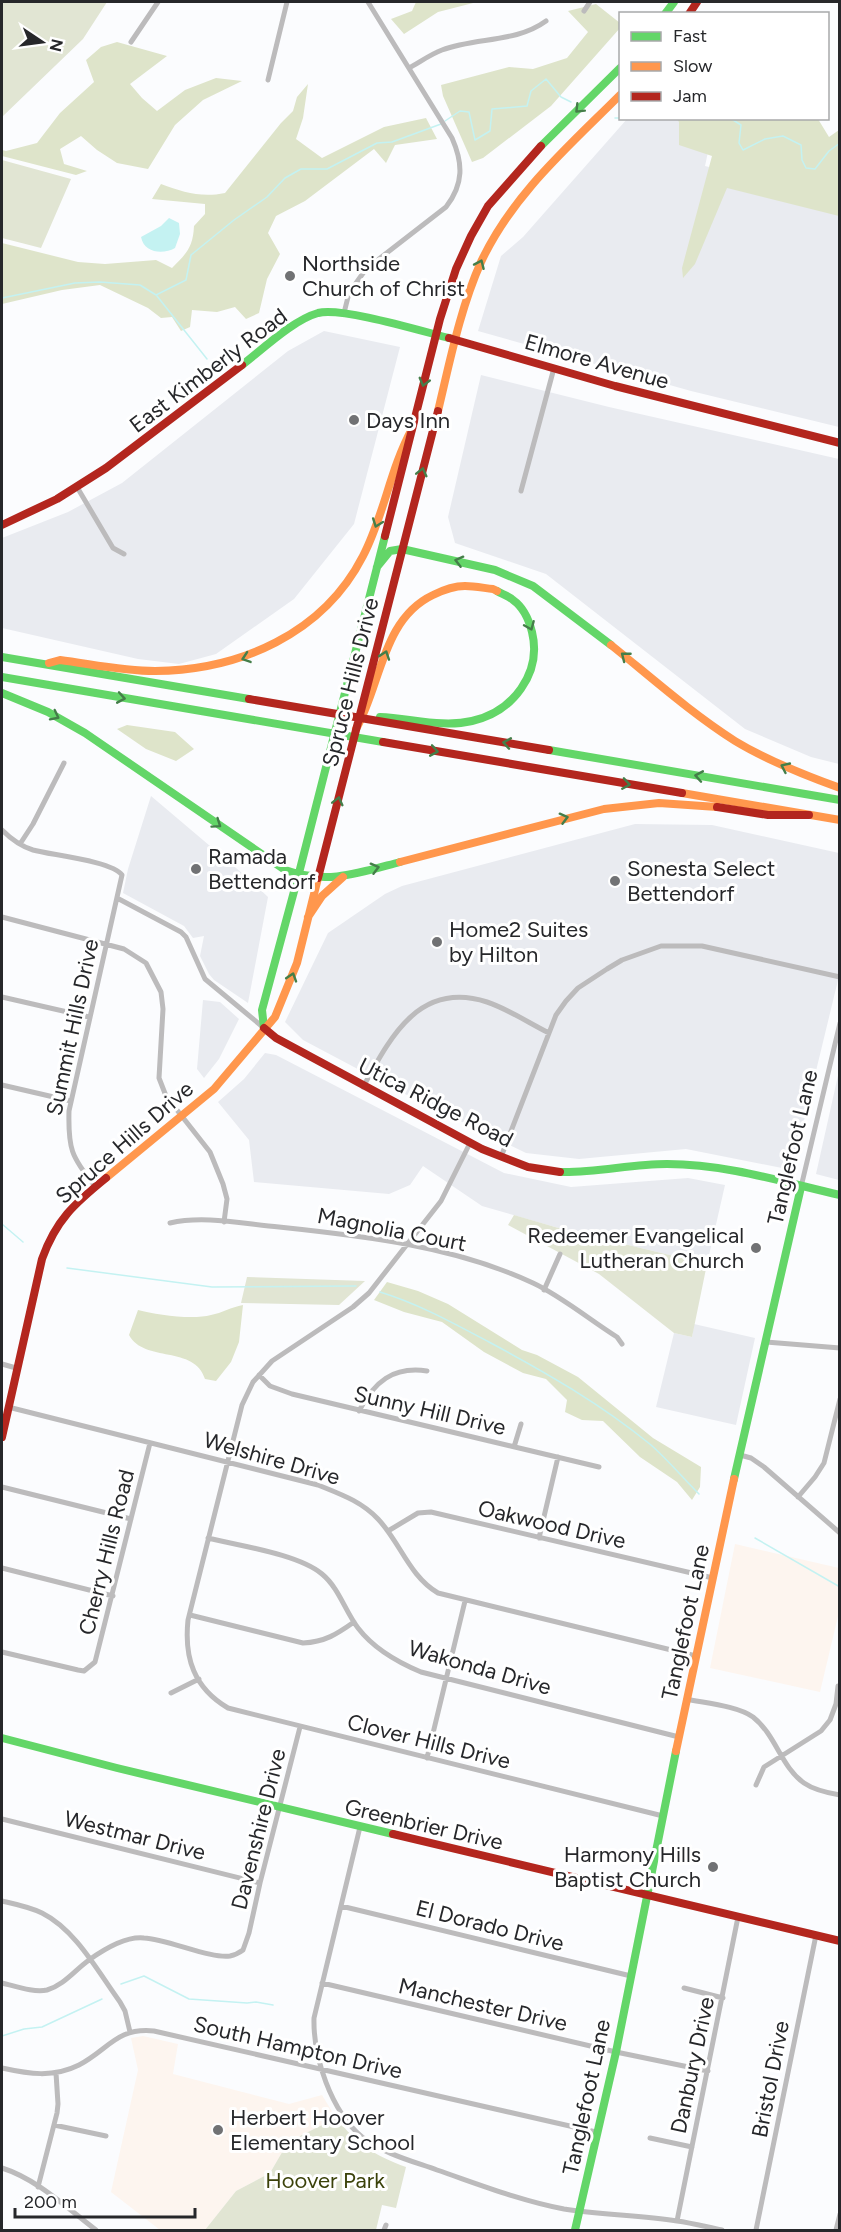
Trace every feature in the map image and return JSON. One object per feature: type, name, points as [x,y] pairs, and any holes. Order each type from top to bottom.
[{"type":"main road","points":[[436,336],[447,293],[460,260],[490,205],[514,176],[619,70]]},
{"type":"main road","points":[[456,339],[476,274],[505,220],[535,181],[619,97]]},
{"type":"main road","name":"Elmore Avenue","points":[[344,313],[456,339],[625,389],[840,443]]},
{"type":"main road","name":"East Kimberly Road","points":[[2,525],[57,499],[123,456],[298,323],[319,314],[344,313]]},
{"type":"main road","name":"Spruce Hills Drive","points":[[264,1028],[262,1010],[436,336]]},
{"type":"main road","name":"Spruce Hills Drive","points":[[2,1437],[42,1259],[50,1237],[73,1205],[214,1089],[275,1017],[284,998],[297,963],[456,339]]},
{"type":"main road","points":[[45,664],[60,660],[140,671],[193,670],[250,657],[294,634],[328,606],[355,572],[371,541],[402,445],[411,429]]},
{"type":"main road","points":[[377,567],[390,551],[402,549],[495,570],[533,586],[736,741],[793,771],[840,788]]},
{"type":"main road","points":[[2,657],[322,712],[356,717],[383,719],[456,724],[478,720],[502,708],[522,689],[534,666],[536,656],[534,637],[523,612],[504,594],[477,586],[451,588],[423,600],[397,627],[366,715],[357,729]]},
{"type":"main road","points":[[2,677],[840,820]]},
{"type":"main road","points":[[2,693],[48,712],[85,733],[278,866],[318,878],[344,877],[590,811],[624,805],[677,803],[785,817],[809,815]]},
{"type":"main road","points":[[383,719],[840,800]]},
{"type":"main road","points":[[308,917],[322,896],[344,877]]},
{"type":"main road","name":"Utica Ridge Road","points":[[264,1028],[276,1038],[363,1087],[470,1143],[501,1157],[543,1170],[569,1172],[663,1164],[691,1164],[734,1171],[840,1195]]},
{"type":"main road","name":"Tanglefoot Lane","points":[[575,2230],[616,2052],[712,1578],[801,1187]]},
{"type":"main road","name":"Greenbrier Drive","points":[[2,1738],[360,1827],[840,1941]]},
{"type":"street","points":[[131,42],[158,2]]},
{"type":"street","points":[[268,80],[287,2]]},
{"type":"street","points":[[344,313],[349,293],[366,269],[429,222],[453,198],[461,174],[460,160],[453,141],[368,2]]},
{"type":"street","points":[[584,11],[590,2]]},
{"type":"street","points":[[409,68],[441,50],[512,36],[538,27],[546,21]]},
{"type":"street","points":[[521,491],[554,368]]},
{"type":"street","points":[[77,487],[113,548],[124,554]]},
{"type":"street","points":[[2,830],[20,844],[33,824],[64,763]]},
{"type":"street","name":"Summit Hills Drive","points":[[20,844],[32,850],[118,870],[122,874],[71,1101],[68,1131],[75,1159],[95,1186]]},
{"type":"street","name":"Utica Ridge Road","points":[[117,898],[181,932],[186,937],[205,979],[264,1028]]},
{"type":"street","points":[[2,916],[106,944],[134,954],[146,963],[161,992],[163,1009],[159,1078],[166,1096],[210,1152],[224,1184],[227,1198],[224,1222]]},
{"type":"street","points":[[501,1157],[561,1008],[579,988],[622,960],[661,946],[702,946],[840,977]]},
{"type":"street","points":[[2,997],[89,1017]]},
{"type":"street","points":[[363,1087],[387,1042],[399,1027],[421,1007],[435,1001],[462,997],[477,999],[490,1003],[549,1033]]},
{"type":"street","name":"Tanglefoot Lane","points":[[801,1187],[840,1023]]},
{"type":"street","points":[[2,1085],[71,1101]]},
{"type":"street","name":"Clover Hills Drive","points":[[470,1143],[441,1201],[384,1275],[354,1307],[282,1353],[253,1382],[242,1405],[190,1615],[186,1641],[189,1663],[214,1700],[228,1708],[663,1816]]},
{"type":"street","name":"Magnolia Court","points":[[170,1223],[224,1222],[326,1232],[407,1244],[454,1254],[523,1278],[618,1337],[622,1344]]},
{"type":"street","points":[[544,1290],[560,1254]]},
{"type":"street","points":[[766,1342],[840,1348]]},
{"type":"street","points":[[2,1364],[16,1368]]},
{"type":"street","points":[[359,1411],[368,1394],[380,1382],[395,1373],[414,1369],[427,1371]]},
{"type":"street","name":"Sunny Hill Drive","points":[[259,1375],[270,1386],[292,1394],[599,1467]]},
{"type":"street","points":[[798,1497],[824,1463],[840,1399]]},
{"type":"street","name":"Welshire Drive","points":[[8,1407],[318,1485],[361,1504],[388,1531],[412,1570],[438,1593],[696,1656]]},
{"type":"street","points":[[514,1447],[521,1424]]},
{"type":"street","name":"Cherry Hills Road","points":[[2,1652],[78,1670],[84,1671],[90,1667],[98,1654],[150,1443]]},
{"type":"street","points":[[740,1455],[758,1462],[840,1533]]},
{"type":"street","points":[[539,1538],[558,1458]]},
{"type":"street","points":[[2,1487],[131,1519]]},
{"type":"street","name":"Oakwood Drive","points":[[388,1531],[418,1513],[431,1512],[712,1578]]},
{"type":"street","name":"Wakonda Drive","points":[[208,1538],[290,1558],[320,1572],[329,1580],[354,1622],[368,1639],[396,1661],[421,1672],[679,1737]]},
{"type":"street","points":[[2,1568],[113,1596]]},
{"type":"street","points":[[427,1758],[465,1601]]},
{"type":"street","points":[[190,1615],[303,1643],[320,1642],[334,1636],[354,1622]]},
{"type":"street","points":[[171,1693],[199,1679]]},
{"type":"street","points":[[756,1785],[764,1767],[821,1731],[830,1720],[836,1704],[838,1686]]},
{"type":"street","points":[[686,1699],[739,1710],[751,1716],[765,1728],[782,1756],[803,1782],[821,1791],[840,1795]]},
{"type":"street","name":"Davenshire Drive","points":[[89,1960],[120,1942],[142,1937],[228,1956],[243,1950],[300,1727]]},
{"type":"street","name":"Westmar Drive","points":[[2,1819],[260,1883]]},
{"type":"street","points":[[360,1827],[314,2018],[319,2062],[334,2098],[349,2123],[362,2136],[384,2151],[533,2201],[580,2211],[677,2221],[722,2230]]},
{"type":"street","points":[[2,1901],[43,1913],[73,1938],[120,2002],[125,2011],[130,2032]]},
{"type":"street","name":"El Dorado Drive","points":[[341,1906],[631,1976]]},
{"type":"street","name":"Danbury Drive","points":[[677,2221],[738,1917]]},
{"type":"street","name":"Bristol Drive","points":[[756,2230],[816,1935]]},
{"type":"street","points":[[2,1983],[47,1990],[66,1980],[89,1960]]},
{"type":"street","name":"Manchester Drive","points":[[322,1983],[616,2052],[708,2071]]},
{"type":"street","points":[[684,1988],[723,1998]]},
{"type":"street","name":"South Hampton Drive","points":[[2,2067],[27,2074],[56,2073],[77,2066],[112,2040],[130,2032],[154,2031],[596,2132]]},
{"type":"street","points":[[38,2187],[58,2103],[56,2073]]},
{"type":"street","points":[[54,2125],[106,2136]]},
{"type":"street","points":[[650,2138],[692,2147]]},
{"type":"street","points":[[2,2168],[38,2187],[96,2230]]},
{"type":"street","points":[[836,2230],[840,2214]]},
{"type":"shaded area","points":[[626,120],[715,120],[705,166],[839,199],[839,427],[691,391],[478,331],[501,256],[523,237]]},
{"type":"shaded area","points":[[324,331],[400,347],[354,524],[294,599],[216,654],[179,664],[138,659],[2,628],[2,538],[68,512],[122,483],[288,351]]},
{"type":"shaded area","points":[[481,375],[609,407],[839,459],[839,764],[811,757],[745,729],[546,574],[455,543],[448,517]]},
{"type":"shaded area","points":[[151,796],[268,897],[248,1003],[214,980],[209,974],[200,956],[204,936],[193,938],[184,926],[123,893],[128,869]]},
{"type":"shaded area","points":[[635,824],[712,825],[839,853],[839,976],[792,1170],[686,1149],[579,1159],[526,1153],[403,1093],[303,1040],[285,1022],[328,933],[385,894],[402,886]]},
{"type":"shaded area","points":[[203,1000],[220,1002],[239,1019],[219,1059],[204,1078],[197,1069]]},
{"type":"shaded area","points":[[265,1053],[276,1055],[504,1173],[571,1187],[688,1178],[725,1185],[707,1264],[562,1229],[482,1206],[423,1166],[410,1185],[389,1194],[254,1182],[249,1140],[218,1102],[244,1079]]},
{"type":"shaded area","points":[[839,1071],[839,1180],[816,1174]]},
{"type":"shaded area","points":[[694,1324],[755,1338],[736,1425],[656,1407],[674,1333],[692,1337]]},
{"type":"shaded area","points":[[735,1544],[839,1568],[839,1612],[820,1692],[710,1668]]},
{"type":"shaded area","name":"Herbert Hoover Elementary School","points":[[143,2036],[178,2044],[173,2074],[289,2104],[322,2095],[336,2118],[288,2142],[270,2173],[236,2191],[205,2230],[160,2230],[111,2192],[138,2070],[131,2038]]},
{"type":"green space","points":[[2,2],[107,2],[83,39],[2,117]]},
{"type":"green space","points":[[416,2],[477,2],[438,12],[404,34],[391,19],[412,11]]},
{"type":"green space","points":[[596,4],[619,22],[619,29],[551,106],[483,158],[472,162],[443,96],[441,85],[509,67],[533,69],[567,58],[588,32],[568,11]]},
{"type":"green space","points":[[117,42],[167,56],[130,84],[157,111],[185,90],[216,78],[242,81],[203,100],[175,125],[148,169],[117,163],[81,136],[60,149],[64,164],[87,171],[76,175],[2,156],[2,150],[37,143],[60,113],[94,82],[86,60],[101,47]]},
{"type":"green space","points":[[308,84],[303,118],[296,139],[322,158],[384,127],[426,118],[437,139],[395,145],[386,163],[374,149],[305,201],[276,216],[268,233],[280,254],[267,279],[259,313],[246,319],[235,307],[217,312],[192,310],[190,327],[181,331],[172,317],[161,318],[148,308],[100,285],[62,290],[2,304],[2,243],[78,262],[105,264],[156,260],[172,268],[188,249],[194,226],[205,214],[205,204],[152,199],[161,184],[192,193],[208,195],[225,193],[293,111],[297,97]]},
{"type":"green space","points":[[678,120],[819,120],[829,137],[839,130],[839,216],[727,188],[695,264],[683,278],[682,268],[712,156],[679,145]]},
{"type":"green space","points":[[2,160],[71,179],[41,248],[2,238]]},
{"type":"green space","points":[[127,725],[175,732],[194,749],[176,761],[146,749],[117,729]]},
{"type":"green space","points":[[514,1215],[707,1264],[692,1337],[674,1333],[599,1274],[508,1225]]},
{"type":"green space","points":[[247,1277],[365,1281],[339,1305],[241,1303]]},
{"type":"green space","points":[[387,1282],[418,1291],[448,1304],[522,1350],[537,1355],[578,1377],[653,1438],[701,1467],[700,1487],[692,1500],[677,1482],[640,1457],[603,1421],[582,1420],[565,1412],[567,1400],[546,1379],[523,1373],[484,1352],[442,1322],[404,1312],[374,1300]]},
{"type":"green space","points":[[243,1305],[239,1342],[231,1362],[216,1381],[205,1379],[199,1368],[191,1362],[146,1349],[136,1344],[129,1335],[138,1310],[195,1317],[215,1314]]},
{"type":"green space","name":"Hoover Park","points":[[336,2118],[367,2148],[406,2167],[396,2208],[382,2205],[376,2230],[205,2230],[236,2191],[270,2173],[288,2142]]},
{"type":"water","points":[[169,218],[179,223],[180,234],[175,248],[160,252],[150,249],[141,237],[161,226]]},
{"type":"waterway","points":[[445,121],[460,111],[469,112],[475,140],[490,131],[492,109],[527,106],[531,91],[546,79],[561,97],[571,102]]},
{"type":"waterway","points":[[733,120],[741,125],[739,143],[743,150],[765,139],[783,136],[801,145],[802,160],[806,168],[815,169],[829,151],[840,143]]},
{"type":"waterway","points":[[2,298],[75,283],[100,282],[140,285],[156,295],[186,280],[191,255],[267,197],[285,178],[301,169],[327,169],[377,143],[392,142],[441,124]]},
{"type":"waterway","points":[[157,296],[207,359]]},
{"type":"waterway","points":[[2,1224],[23,1242]]},
{"type":"waterway","points":[[67,1268],[212,1287],[356,1286]]},
{"type":"waterway","points":[[380,1292],[449,1321],[572,1389],[651,1445],[699,1494]]},
{"type":"waterway","points":[[755,1538],[840,1587]]},
{"type":"waterway","points":[[121,1984],[144,1976],[189,1999],[273,2005]]},
{"type":"waterway","points":[[2,2036],[24,2029],[42,2027],[102,1999]]},
{"type":"traffic: fast","points":[[666,12],[674,2]]},
{"type":"traffic: fast","points":[[541,146],[619,69]]},
{"type":"traffic: fast","points":[[242,365],[289,328],[318,313],[363,316],[449,338]]},
{"type":"traffic: fast","points":[[299,873],[385,536]]},
{"type":"traffic: fast","points":[[377,567],[390,551],[402,549],[495,570],[533,586],[611,645]]},
{"type":"traffic: fast","points":[[380,717],[461,723],[487,716],[512,700],[521,689],[533,662],[532,632],[520,606],[510,597],[497,591]]},
{"type":"traffic: fast","points":[[2,657],[249,699]]},
{"type":"traffic: fast","points":[[2,677],[383,742]]},
{"type":"traffic: fast","points":[[2,693],[48,712],[85,733],[285,870],[315,877],[329,877],[343,876],[400,862]]},
{"type":"traffic: fast","points":[[549,750],[840,800]]},
{"type":"traffic: fast","points":[[264,1028],[262,1010],[299,873]]},
{"type":"traffic: fast","points":[[560,1172],[654,1164],[689,1165],[754,1175],[840,1195]]},
{"type":"traffic: fast","points":[[734,1479],[801,1187]]},
{"type":"traffic: fast","points":[[2,1738],[393,1834]]},
{"type":"traffic: fast","points":[[575,2230],[616,2052],[676,1751]]},
{"type":"traffic: slow","points":[[438,411],[467,298],[481,262],[494,238],[525,193],[543,172],[619,96]]},
{"type":"traffic: slow","points":[[49,663],[60,660],[143,671],[187,669],[218,664],[248,655],[302,626],[326,607],[346,583],[363,556],[404,444],[412,429]]},
{"type":"traffic: slow","points":[[356,729],[393,636],[416,606],[437,593],[457,587],[497,591]]},
{"type":"traffic: slow","points":[[611,645],[687,707],[735,741],[786,767],[840,788]]},
{"type":"traffic: slow","points":[[682,793],[840,820]]},
{"type":"traffic: slow","points":[[400,862],[604,809],[659,803],[717,807]]},
{"type":"traffic: slow","points":[[308,917],[322,896],[343,877]]},
{"type":"traffic: slow","points":[[106,1178],[214,1089],[275,1017],[297,963],[318,878]]},
{"type":"traffic: slow","points":[[676,1751],[734,1479]]},
{"type":"traffic: jam","points":[[690,12],[697,2]]},
{"type":"traffic: jam","points":[[385,536],[440,319],[456,269],[488,206],[541,146]]},
{"type":"traffic: jam","points":[[449,338],[615,386],[840,443]]},
{"type":"traffic: jam","points":[[2,525],[57,499],[106,468],[242,365]]},
{"type":"traffic: jam","points":[[318,878],[438,411]]},
{"type":"traffic: jam","points":[[249,699],[549,750]]},
{"type":"traffic: jam","points":[[383,742],[682,793]]},
{"type":"traffic: jam","points":[[717,807],[768,815],[809,815]]},
{"type":"traffic: jam","points":[[264,1028],[276,1038],[482,1149],[528,1167],[560,1172]]},
{"type":"traffic: jam","points":[[2,1437],[47,1245],[67,1214],[106,1178]]},
{"type":"traffic: jam","points":[[393,1834],[840,1941]]},
{"type":"place","name":"Northside Church of Christ","points":[[290,276]]},
{"type":"place","name":"Days Inn","points":[[354,420]]},
{"type":"place","name":"Ramada Bettendorf","points":[[196,869]]},
{"type":"place","name":"Sonesta Select Bettendorf","points":[[615,881]]},
{"type":"place","name":"Home2 Suites by Hilton","points":[[437,942]]},
{"type":"place","name":"Redeemer Evangelical Lutheran Church","points":[[756,1248]]},
{"type":"place","name":"Harmony Hills Baptist Church","points":[[713,1867]]},
{"type":"place","name":"Herbert Hoover Elementary School","points":[[218,2130]]}]
